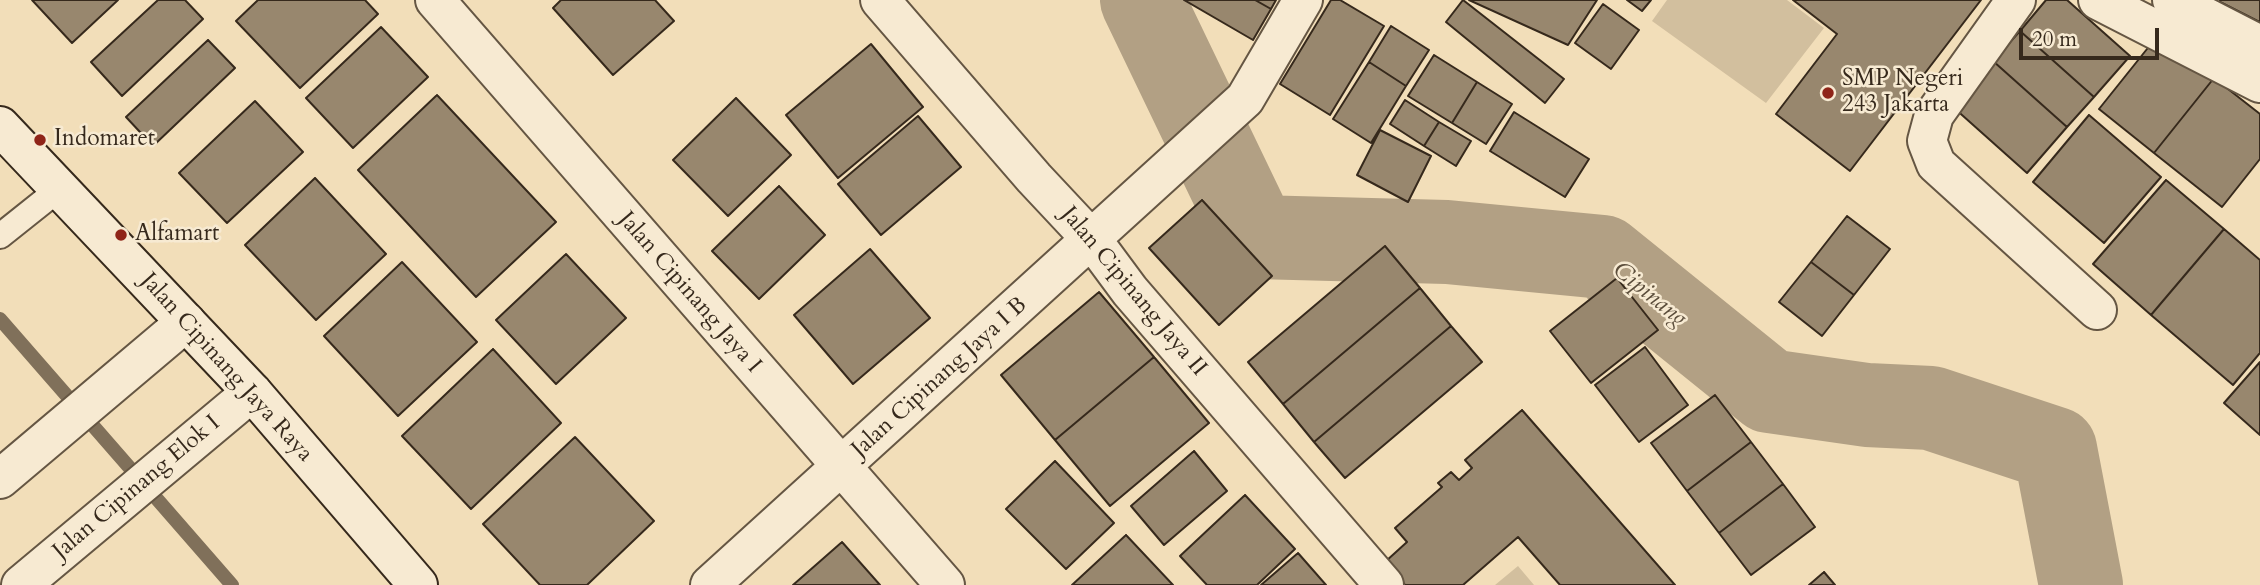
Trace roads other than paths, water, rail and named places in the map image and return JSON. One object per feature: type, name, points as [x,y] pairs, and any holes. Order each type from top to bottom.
[{"type":"street","name":"Jalan Cipinang Jaya I","points":[[435,0],[945,585]]},
{"type":"street","name":"Jalan Cipinang Jaya II","points":[[880,0],[1034,178],[1093,241],[1130,291],[1384,585]]},
{"type":"street","name":"Jalan Cipinang Jaya I B","points":[[710,585],[1093,241],[1245,99],[1303,0]]},
{"type":"street","points":[[2016,0],[1934,115],[1927,141],[1936,164],[2098,310]]},
{"type":"street","points":[[2098,0],[2260,83]]},
{"type":"street","points":[[2172,0],[2260,45]]},
{"type":"street","name":"Jalan Cipinang Jaya Raya","points":[[0,126],[252,392],[418,585]]},
{"type":"street","points":[[0,479],[186,322]]},
{"type":"street","name":"Jalan Cipinang Elok I","points":[[21,585],[252,392]]},
{"type":"lane","points":[[0,236],[59,189]]},
{"type":"waterway","name":"Cipinang","points":[[1142,0],[1256,237],[1447,242],[1603,257],[1769,391],[1867,405],[1931,408],[2055,449],[2081,585]]},
{"type":"waterway","points":[[0,319],[232,585]]},
{"type":"place","name":"SMP Negeri 243 Jakarta","points":[[1828,93]]},
{"type":"place","name":"Indomaret","points":[[40,140]]},
{"type":"place","name":"Alfamart","points":[[121,235]]}]
